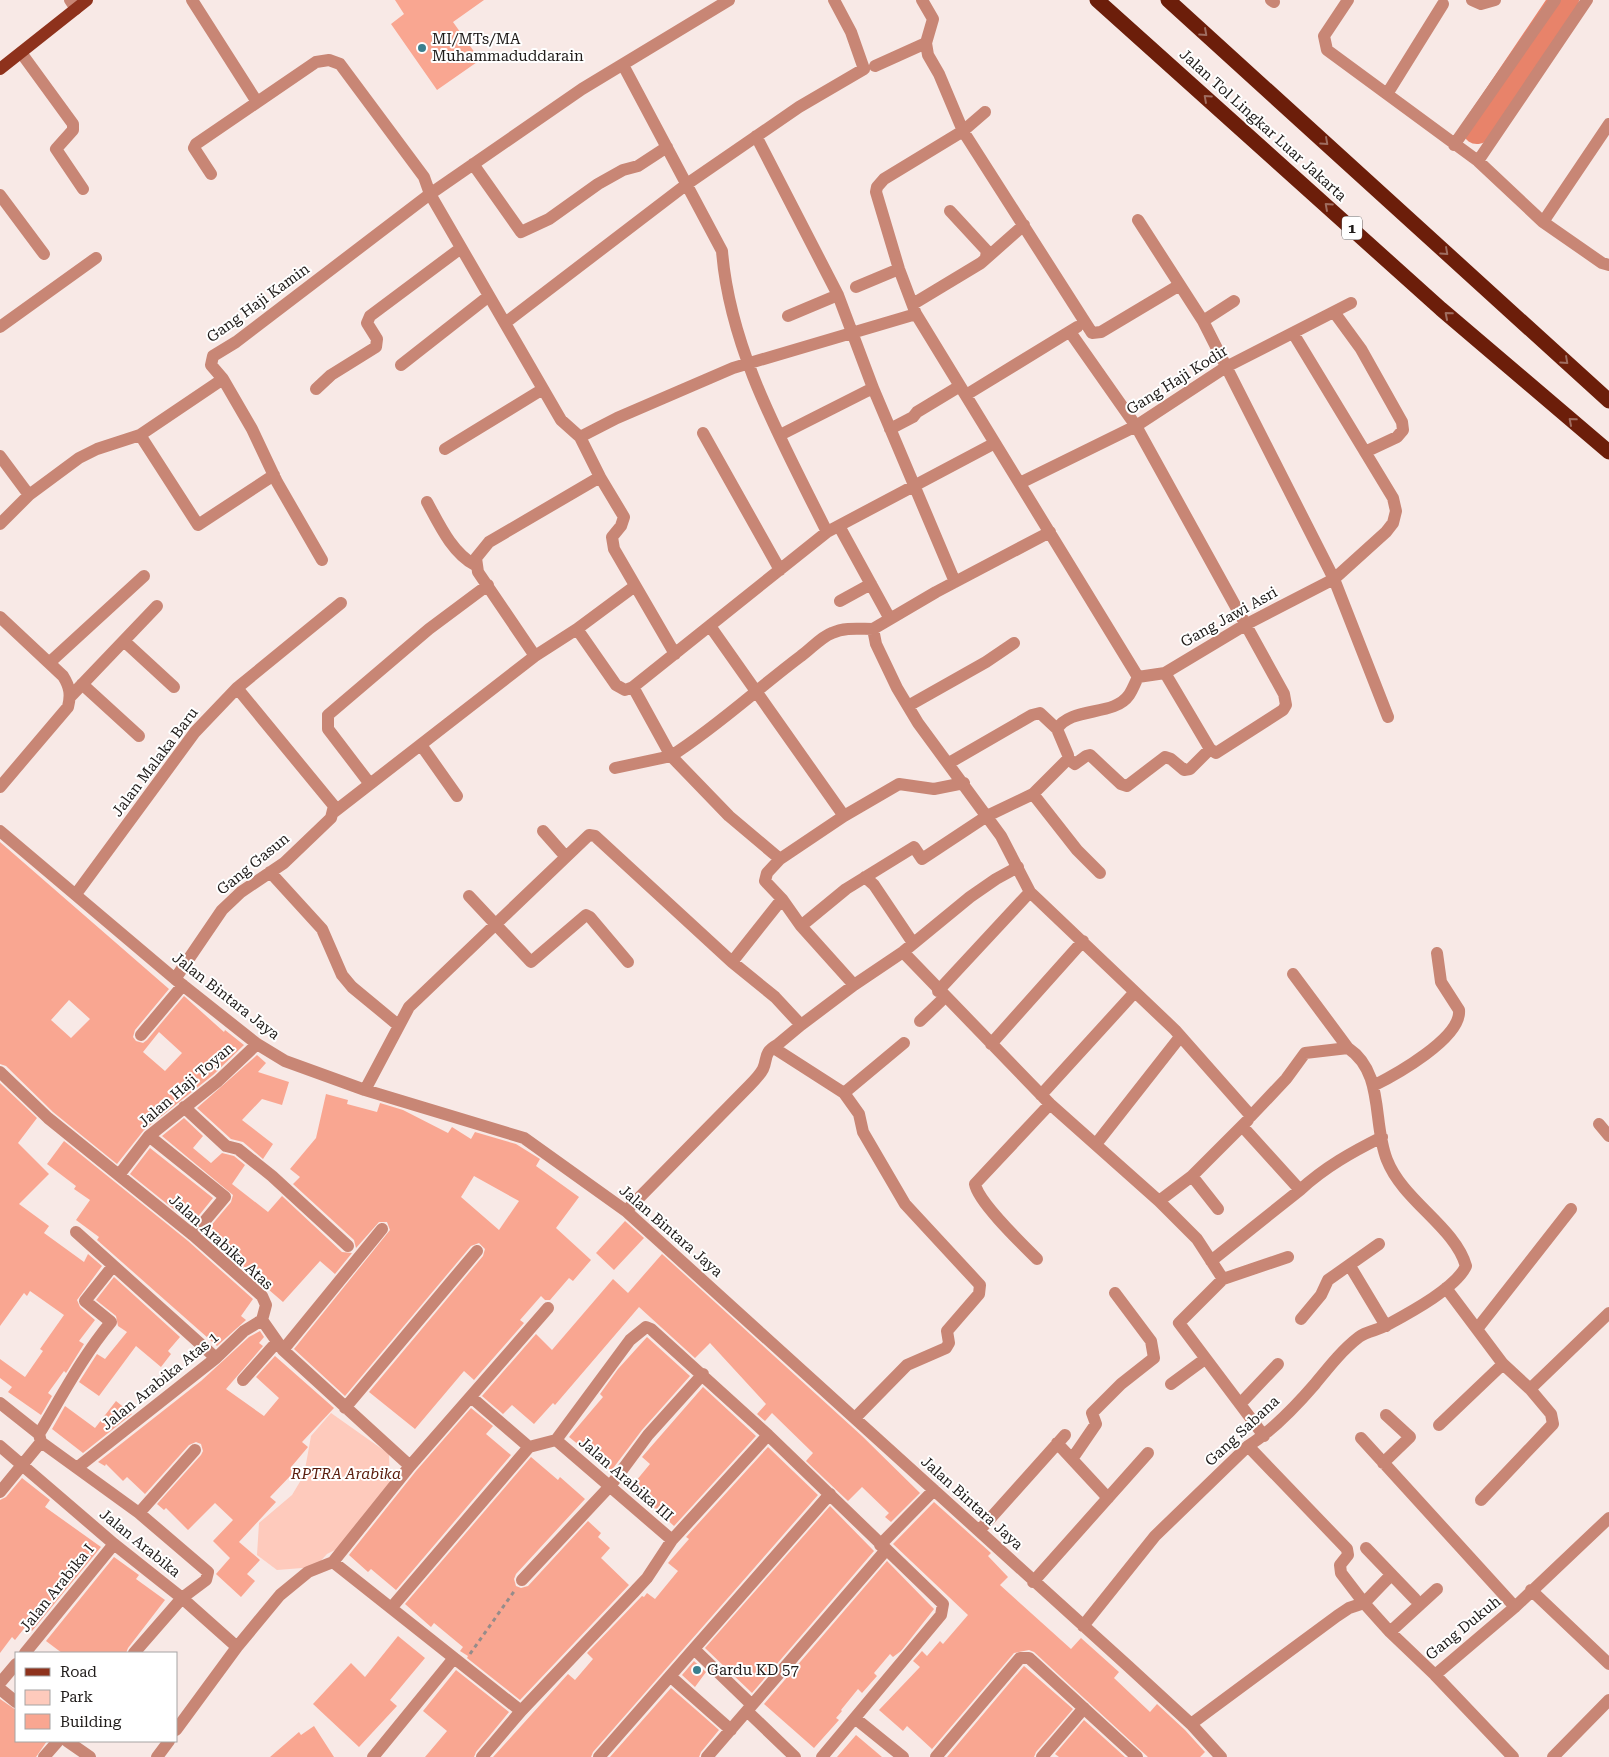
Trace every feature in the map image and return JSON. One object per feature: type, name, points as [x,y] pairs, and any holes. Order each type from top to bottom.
[{"type":"highway","name":"Jalan Tol Lingkar Luar Jakarta","points":[[1097,0],[1441,309],[1609,452]]},
{"type":"highway","name":"Jalan Tol Lingkar Luar Jakarta","points":[[1168,0],[1609,401]]},
{"type":"main road","points":[[0,69],[22,54],[73,5],[87,0]]},
{"type":"street","points":[[192,0],[257,102]]},
{"type":"street","points":[[430,194],[582,89],[729,0]]},
{"type":"street","points":[[505,323],[687,184],[799,107],[864,69],[851,32],[834,0]]},
{"type":"street","points":[[922,0],[933,19],[926,43],[928,55],[939,74],[963,131],[1086,322],[1096,334],[1178,286]]},
{"type":"street","points":[[1348,0],[1324,36],[1327,50],[1465,152],[1542,222],[1602,263],[1609,265]]},
{"type":"street","points":[[1472,0],[1476,4],[1495,0]]},
{"type":"street","points":[[1465,152],[1555,0]]},
{"type":"street","points":[[1465,152],[1587,0]]},
{"type":"street","points":[[1387,94],[1443,4]]},
{"type":"street","points":[[875,66],[926,43]]},
{"type":"street","points":[[22,54],[73,124],[73,130],[56,149],[83,189]]},
{"type":"street","points":[[211,174],[194,148],[196,144],[316,62],[328,60],[340,64],[424,177],[430,194],[561,420],[580,437],[600,477],[624,517],[611,542],[676,654]]},
{"type":"street","points":[[623,65],[722,251],[725,283],[748,364],[827,532]]},
{"type":"street","points":[[985,112],[963,131],[884,180],[878,186],[876,192],[899,269],[915,309],[1138,677],[1129,696],[1117,704],[1063,721],[1057,729]]},
{"type":"street","points":[[1542,222],[1609,124]]},
{"type":"street","points":[[756,136],[838,295],[854,332],[873,388],[956,582]]},
{"type":"street","points":[[473,164],[521,232],[549,219],[598,184],[638,166],[667,147]]},
{"type":"street","name":"Gang Haji Kamin","points":[[223,379],[211,365],[213,356],[236,342],[430,194]]},
{"type":"street","points":[[0,195],[44,254]]},
{"type":"street","points":[[950,211],[987,251],[986,257]]},
{"type":"street","points":[[1138,220],[1178,286],[1203,321],[1334,579],[1388,717]]},
{"type":"street","points":[[580,437],[617,418],[733,368],[854,332],[915,309],[982,263],[986,257],[1024,225]]},
{"type":"street","points":[[316,389],[331,375],[376,347],[377,338],[367,323],[370,316],[461,248]]},
{"type":"street","points":[[0,327],[96,258]]},
{"type":"street","points":[[856,287],[899,269]]},
{"type":"street","points":[[788,316],[838,295]]},
{"type":"street","points":[[401,365],[489,296]]},
{"type":"street","points":[[1203,321],[1234,301]]},
{"type":"street","name":"Gang Haji Kodir","points":[[1020,483],[1136,426],[1226,367],[1351,303]]},
{"type":"street","points":[[1334,312],[1361,350],[1402,422],[1403,430],[1397,437],[1365,452]]},
{"type":"street","points":[[890,429],[913,417],[917,412],[963,390],[1086,322]]},
{"type":"street","points":[[1070,332],[1136,426],[1284,694],[1286,705],[1283,710],[1216,753],[1210,749],[1165,673]]},
{"type":"street","name":"Gang Jawi Asri","points":[[1138,677],[1165,673],[1245,625],[1334,579],[1386,532],[1393,523],[1396,510],[1393,498],[1294,333]]},
{"type":"street","points":[[0,524],[29,495],[79,458],[97,449],[140,435],[223,379],[252,429],[274,476],[322,560]]},
{"type":"street","points":[[780,435],[873,388]]},
{"type":"street","points":[[445,449],[543,389]]},
{"type":"street","points":[[703,433],[780,570]]},
{"type":"street","points":[[140,435],[198,525],[274,476]]},
{"type":"street","points":[[577,629],[616,685],[625,690],[633,688],[827,532],[995,443]]},
{"type":"street","points":[[0,456],[29,495]]},
{"type":"street","points":[[535,656],[478,572],[476,565],[479,553],[489,542],[600,477]]},
{"type":"street","points":[[427,502],[438,524],[456,548],[468,561],[476,565]]},
{"type":"street","points":[[839,526],[890,619]]},
{"type":"street","points":[[615,768],[671,756],[738,709],[756,689],[830,633],[849,628],[873,629],[1050,532]]},
{"type":"street","points":[[49,663],[144,576]]},
{"type":"street","points":[[840,600],[871,584]]},
{"type":"street","points":[[370,784],[328,729],[328,715],[429,629],[488,585]]},
{"type":"street","name":"Gang Gasun","points":[[141,1035],[179,982],[222,910],[241,892],[284,863],[320,830],[334,812],[420,745],[535,656],[577,629],[635,586]]},
{"type":"street","name":"Jalan Malaka Baru","points":[[76,894],[195,732],[237,688],[341,603]]},
{"type":"street","points":[[71,696],[157,606]]},
{"type":"street","points":[[0,617],[63,676],[69,686],[71,696],[68,707],[0,787]]},
{"type":"street","points":[[710,626],[844,816]]},
{"type":"street","points":[[873,629],[876,644],[908,706],[987,816],[1018,867],[1030,892],[1082,940],[1180,1037],[1252,1116]]},
{"type":"street","points":[[124,641],[174,686]]},
{"type":"street","points":[[908,706],[1014,643]]},
{"type":"street","points":[[82,684],[139,736]]},
{"type":"street","points":[[237,688],[334,806],[334,812]]},
{"type":"street","points":[[633,688],[671,756],[729,816],[780,859]]},
{"type":"street","points":[[949,763],[1032,715],[1040,713],[1057,729],[1068,759],[1076,764],[1090,755],[1121,784],[1127,786],[1165,757],[1171,759],[1184,770],[1190,769],[1210,749]]},
{"type":"street","points":[[420,745],[457,796]]},
{"type":"street","points":[[801,926],[846,889],[914,847],[922,859],[987,816],[1033,794],[1068,759]]},
{"type":"street","points":[[854,985],[801,926],[782,899],[765,881],[764,877],[780,859],[844,816],[899,784],[934,789],[964,783]]},
{"type":"street","points":[[1033,794],[1077,850],[1100,873]]},
{"type":"street","name":"Jalan Bintara Jaya","points":[[0,831],[179,982],[257,1044],[285,1061],[365,1090],[524,1138],[626,1211],[1191,1724],[1221,1757]]},
{"type":"street","points":[[543,831],[566,857]]},
{"type":"street","points":[[365,1090],[409,1007],[497,925],[589,835],[595,836],[732,962],[776,997],[801,1025]]},
{"type":"street","points":[[626,1211],[749,1086],[762,1071],[764,1058],[768,1052],[854,985],[903,952],[970,897],[1018,867]]},
{"type":"street","points":[[270,872],[322,929],[342,975],[356,991],[398,1026]]},
{"type":"street","points":[[865,877],[874,885],[913,943]]},
{"type":"street","points":[[920,1021],[1030,892]]},
{"type":"street","points":[[469,896],[531,962],[582,916],[588,916],[628,962]]},
{"type":"street","points":[[732,962],[782,899]]},
{"type":"street","points":[[990,1044],[1082,940]]},
{"type":"street","points":[[903,952],[1046,1100],[1159,1201],[1197,1239],[1222,1279]]},
{"type":"street","points":[[1373,1086],[1407,1069],[1421,1059],[1456,1024],[1459,1010],[1441,982],[1437,953]]},
{"type":"street","points":[[1211,1261],[1300,1190],[1318,1173],[1347,1154],[1382,1137],[1373,1086],[1364,1062],[1348,1048],[1294,974]]},
{"type":"street","points":[[1038,1259],[985,1202],[976,1191],[975,1184],[1134,993]]},
{"type":"street","points":[[1096,1144],[1180,1037]]},
{"type":"street","points":[[844,1093],[904,1042]]},
{"type":"street","name":"Jalan Haji Toyan","points":[[119,1176],[149,1136],[218,1081],[257,1044]]},
{"type":"street","points":[[777,1045],[777,1050],[844,1093],[858,1112],[863,1132],[905,1204],[980,1285],[979,1294],[947,1331],[949,1343],[946,1348],[907,1365],[855,1418]]},
{"type":"street","points":[[1159,1201],[1192,1176],[1252,1116],[1286,1079],[1305,1053],[1348,1048]]},
{"type":"street","name":"Jalan Arabika Atas","points":[[0,1072],[48,1118],[193,1235],[265,1300],[262,1320],[279,1346],[410,1466]]},
{"type":"street","points":[[184,1107],[226,1146],[238,1149],[348,1246]]},
{"type":"street","points":[[1599,1124],[1609,1136]]},
{"type":"street","points":[[1242,1126],[1300,1190]]},
{"type":"street","points":[[149,1136],[224,1197],[193,1235]]},
{"type":"street","name":"Gang Sabana","points":[[1083,1626],[1155,1536],[1248,1446],[1264,1436],[1313,1386],[1332,1363],[1360,1336],[1386,1326],[1446,1288],[1463,1274],[1466,1266],[1463,1256],[1401,1184],[1387,1160],[1382,1137]]},
{"type":"street","points":[[1192,1176],[1218,1209]]},
{"type":"street","points":[[1477,1329],[1571,1209]]},
{"type":"street","points":[[243,1380],[279,1346],[382,1229]]},
{"type":"street","points":[[76,1232],[216,1358]]},
{"type":"street","points":[[1301,1319],[1321,1295],[1328,1280],[1379,1244]]},
{"type":"street","points":[[345,1408],[478,1251]]},
{"type":"street","points":[[1264,1436],[1241,1403],[1178,1323],[1222,1279],[1288,1257]]},
{"type":"street","points":[[0,1492],[23,1465],[40,1438],[65,1387],[111,1322],[85,1301],[113,1266]]},
{"type":"street","points":[[1350,1266],[1386,1326]]},
{"type":"street","points":[[1446,1288],[1503,1364],[1530,1389],[1551,1414],[1553,1424],[1481,1500]]},
{"type":"street","points":[[1072,1459],[1096,1424],[1092,1413],[1120,1384],[1154,1358],[1151,1341],[1115,1293]]},
{"type":"street","points":[[178,1727],[237,1647],[289,1586],[308,1572],[333,1562],[410,1466],[548,1308]]},
{"type":"street","points":[[1530,1389],[1609,1313]]},
{"type":"street","name":"Jalan Arabika Atas 1","points":[[78,1467],[216,1358],[244,1330],[262,1320]]},
{"type":"street","points":[[556,1440],[630,1340],[646,1328],[652,1329],[768,1435],[943,1604],[941,1615],[822,1757]]},
{"type":"street","points":[[1171,1384],[1205,1359]]},
{"type":"street","points":[[1241,1403],[1278,1364]]},
{"type":"street","points":[[1439,1425],[1503,1364]]},
{"type":"street","points":[[522,1580],[611,1485],[648,1435],[703,1374]]},
{"type":"street","points":[[392,1607],[529,1447],[471,1397]]},
{"type":"street","points":[[0,1403],[40,1438],[140,1513],[208,1572],[206,1580],[182,1598],[135,1652]]},
{"type":"street","points":[[1383,1463],[1410,1437],[1386,1414]]},
{"type":"street","points":[[672,1540],[768,1435]]},
{"type":"street","points":[[1361,1438],[1515,1607]]},
{"type":"street","points":[[979,1531],[1061,1439],[1072,1459],[1108,1498]]},
{"type":"street","name":"Jalan Arabika III","points":[[482,1757],[521,1711],[647,1578],[672,1540],[611,1485],[556,1440],[529,1447]]},
{"type":"street","name":"Jalan Arabika","points":[[0,1446],[114,1544],[182,1598],[237,1647]]},
{"type":"street","name":"Gang Dukuh","points":[[1248,1446],[1347,1549],[1348,1555],[1340,1565],[1341,1573],[1390,1632],[1435,1675],[1515,1607],[1609,1518]]},
{"type":"street","points":[[140,1513],[195,1450]]},
{"type":"street","points":[[1033,1582],[1148,1453]]},
{"type":"street","points":[[707,1757],[883,1547],[934,1490]]},
{"type":"street","points":[[599,1757],[830,1494]]},
{"type":"street","name":"Jalan Arabika I","points":[[27,1652],[114,1544]]},
{"type":"street","points":[[1366,1548],[1415,1599]]},
{"type":"street","points":[[333,1562],[521,1711]]},
{"type":"street","points":[[1191,1724],[1337,1616],[1349,1608],[1364,1603],[1391,1576]]},
{"type":"street","points":[[1390,1632],[1437,1589]]},
{"type":"street","points":[[1531,1590],[1609,1664]]},
{"type":"street","points":[[694,1649],[795,1757]]},
{"type":"street","points":[[936,1757],[1020,1658],[1029,1658],[1137,1757]]},
{"type":"street","points":[[373,1757],[458,1661]]},
{"type":"street","points":[[0,1683],[15,1665]]},
{"type":"street","points":[[1435,1675],[1513,1757]]},
{"type":"street","points":[[670,1676],[731,1730]]},
{"type":"street","points":[[0,1689],[15,1701]]},
{"type":"street","points":[[1553,1757],[1609,1700]]},
{"type":"street","points":[[1042,1757],[1084,1708]]},
{"type":"street","points":[[856,1718],[903,1757]]},
{"type":"street","points":[[44,1757],[57,1742]]},
{"type":"street","points":[[68,1742],[90,1757]]},
{"type":"street","points":[[157,1757],[168,1742]]},
{"type":"path","points":[[458,1661],[522,1580]]},
{"type":"green space","name":"RPTRA Arabika","points":[[331,1413],[389,1454],[390,1486],[345,1545],[327,1554],[315,1567],[277,1570],[257,1555],[259,1523],[292,1495],[304,1475],[311,1436]]},
{"type":"building","name":"MI/MTs/MA Muhammaduddarain","points":[[395,0],[484,0],[453,22],[480,60],[437,90],[391,24],[404,14]]},
{"type":"building","points":[[0,842],[169,989],[135,1030],[133,1037],[136,1041],[143,1043],[147,1040],[184,996],[224,1032],[225,1030],[244,1045],[213,1075],[144,1130],[117,1164],[53,1112],[6,1066],[0,1064]],"holes":[[[69,1000],[90,1019],[71,1038],[51,1020]],[[159,1032],[182,1053],[165,1071],[143,1052]]]},
{"type":"building","points":[[257,1055],[266,1063],[258,1072],[289,1082],[282,1105],[262,1099],[242,1120],[273,1144],[263,1159],[243,1142],[231,1139],[197,1108]]},
{"type":"building","points":[[0,1083],[37,1118],[18,1143],[49,1174],[19,1204],[49,1226],[44,1233],[84,1262],[88,1254],[102,1266],[77,1300],[80,1307],[95,1320],[79,1341],[84,1344],[66,1373],[64,1371],[48,1393],[52,1396],[41,1415],[8,1392],[12,1387],[0,1378],[0,1359],[25,1377],[43,1351],[40,1349],[64,1315],[30,1291],[27,1296],[24,1293],[0,1326]]},
{"type":"building","points":[[326,1094],[348,1100],[347,1104],[377,1112],[380,1103],[403,1110],[448,1133],[452,1127],[471,1139],[475,1132],[516,1144],[540,1159],[536,1166],[579,1197],[556,1228],[591,1260],[573,1281],[569,1278],[550,1300],[545,1300],[541,1296],[520,1320],[524,1323],[474,1380],[464,1371],[415,1429],[369,1392],[483,1256],[485,1249],[479,1243],[471,1246],[345,1396],[294,1349],[390,1230],[387,1222],[379,1222],[356,1248],[354,1240],[293,1184],[300,1177],[290,1169],[316,1138]],"holes":[[[474,1176],[519,1201],[499,1230],[461,1197]]]},
{"type":"building","points":[[184,1118],[203,1136],[193,1148],[211,1163],[222,1153],[234,1156],[245,1165],[232,1184],[268,1212],[282,1196],[342,1252],[352,1253],[335,1274],[320,1261],[283,1302],[204,1234],[231,1202],[233,1195],[162,1136]]},
{"type":"building","points":[[64,1141],[188,1241],[253,1299],[241,1316],[246,1320],[217,1346],[97,1240],[99,1237],[76,1220],[90,1200],[74,1189],[76,1186],[47,1164]]},
{"type":"building","points":[[150,1148],[213,1198],[192,1224],[130,1174]]},
{"type":"building","points":[[625,1221],[644,1238],[614,1270],[596,1253]]},
{"type":"building","points":[[662,1254],[862,1436],[920,1493],[891,1522],[885,1517],[889,1513],[862,1487],[848,1501],[806,1461],[813,1453],[772,1413],[765,1421],[757,1414],[766,1404],[710,1343],[695,1358],[639,1307],[555,1405],[553,1403],[534,1424],[512,1405],[503,1414],[482,1396],[536,1334],[552,1350],[613,1279],[628,1293]]},
{"type":"building","points":[[114,1277],[180,1337],[168,1351],[171,1354],[161,1367],[136,1346],[99,1396],[79,1382],[97,1354],[105,1359],[127,1332],[118,1326],[116,1316],[96,1300]]},
{"type":"building","points":[[260,1331],[264,1337],[259,1343],[263,1346],[226,1389],[264,1416],[279,1398],[256,1377],[275,1356],[334,1408],[302,1442],[308,1447],[292,1466],[296,1470],[270,1497],[276,1502],[239,1542],[260,1560],[247,1574],[255,1581],[241,1597],[216,1574],[230,1558],[213,1541],[233,1520],[215,1503],[188,1530],[166,1508],[164,1510],[157,1504],[201,1455],[203,1451],[201,1444],[196,1442],[189,1445],[145,1494],[127,1477],[123,1481],[106,1464],[105,1466],[98,1462],[201,1381],[249,1337]]},
{"type":"building","points":[[647,1337],[690,1376],[642,1430],[611,1471],[569,1437],[603,1397],[600,1394],[618,1369]]},
{"type":"building","points":[[703,1387],[756,1436],[674,1526],[631,1487],[650,1464],[642,1457]]},
{"type":"building","points":[[116,1401],[132,1414],[83,1453],[52,1429],[65,1406],[95,1428]]},
{"type":"building","points":[[471,1408],[493,1426],[486,1434],[511,1455],[396,1590],[371,1569],[368,1572],[349,1555],[416,1471]]},
{"type":"building","points":[[768,1447],[818,1495],[593,1752],[591,1757],[493,1757],[568,1674],[575,1680],[593,1659],[587,1653],[642,1596],[644,1597],[647,1593],[655,1599],[678,1571],[668,1563],[689,1539],[686,1537]]},
{"type":"building","points":[[531,1457],[558,1480],[560,1477],[585,1499],[516,1574],[514,1579],[516,1586],[521,1588],[528,1586],[588,1521],[601,1533],[598,1537],[610,1548],[601,1558],[629,1585],[520,1700],[467,1658],[468,1656],[460,1651],[463,1647],[434,1623],[431,1627],[405,1604]]},
{"type":"building","points":[[22,1478],[50,1500],[45,1507],[101,1547],[32,1631],[26,1626],[15,1640],[12,1637],[0,1653],[0,1500],[6,1497]]},
{"type":"building","points":[[934,1502],[991,1553],[988,1556],[1008,1577],[1000,1585],[1071,1649],[1081,1638],[1119,1672],[1114,1678],[1150,1712],[1157,1704],[1205,1752],[1200,1757],[1148,1757],[1034,1652],[1029,1650],[1014,1653],[932,1749],[907,1726],[903,1731],[879,1710],[920,1667],[913,1661],[922,1651],[927,1656],[940,1641],[943,1644],[968,1615],[893,1544]]},
{"type":"building","points":[[830,1506],[874,1551],[752,1693],[705,1648]]},
{"type":"building","points":[[114,1557],[139,1575],[136,1579],[165,1600],[126,1652],[61,1652],[46,1641]]},
{"type":"building","points":[[887,1561],[934,1609],[901,1651],[893,1657],[890,1654],[874,1673],[877,1676],[862,1693],[858,1689],[836,1718],[839,1720],[814,1748],[764,1704]]},
{"type":"building","points":[[398,1636],[425,1658],[390,1700],[397,1706],[359,1747],[313,1704],[351,1663],[365,1677]]},
{"type":"building","points":[[694,1661],[706,1672],[695,1687],[682,1675]]},
{"type":"building","points":[[1024,1666],[1073,1709],[1036,1752],[1034,1757],[947,1757]]},
{"type":"building","points":[[456,1670],[509,1712],[474,1757],[425,1757],[447,1731],[423,1711]]},
{"type":"building","points":[[671,1688],[719,1730],[699,1757],[610,1757]]},
{"type":"building","points":[[0,1699],[15,1709],[15,1742],[46,1742],[36,1757],[0,1757]]},
{"type":"building","points":[[1084,1720],[1125,1757],[1059,1757],[1055,1754]]},
{"type":"building","points":[[314,1726],[334,1757],[270,1757],[299,1732],[301,1735]]},
{"type":"building","points":[[856,1735],[882,1757],[837,1757]]},
{"type":"waterway","points":[[1477,129],[1564,0]]},
{"type":"place","name":"MI/MTs/MA Muhammaduddarain","points":[[422,48]]},
{"type":"place","name":"Gardu KD 57","points":[[697,1670]]}]
